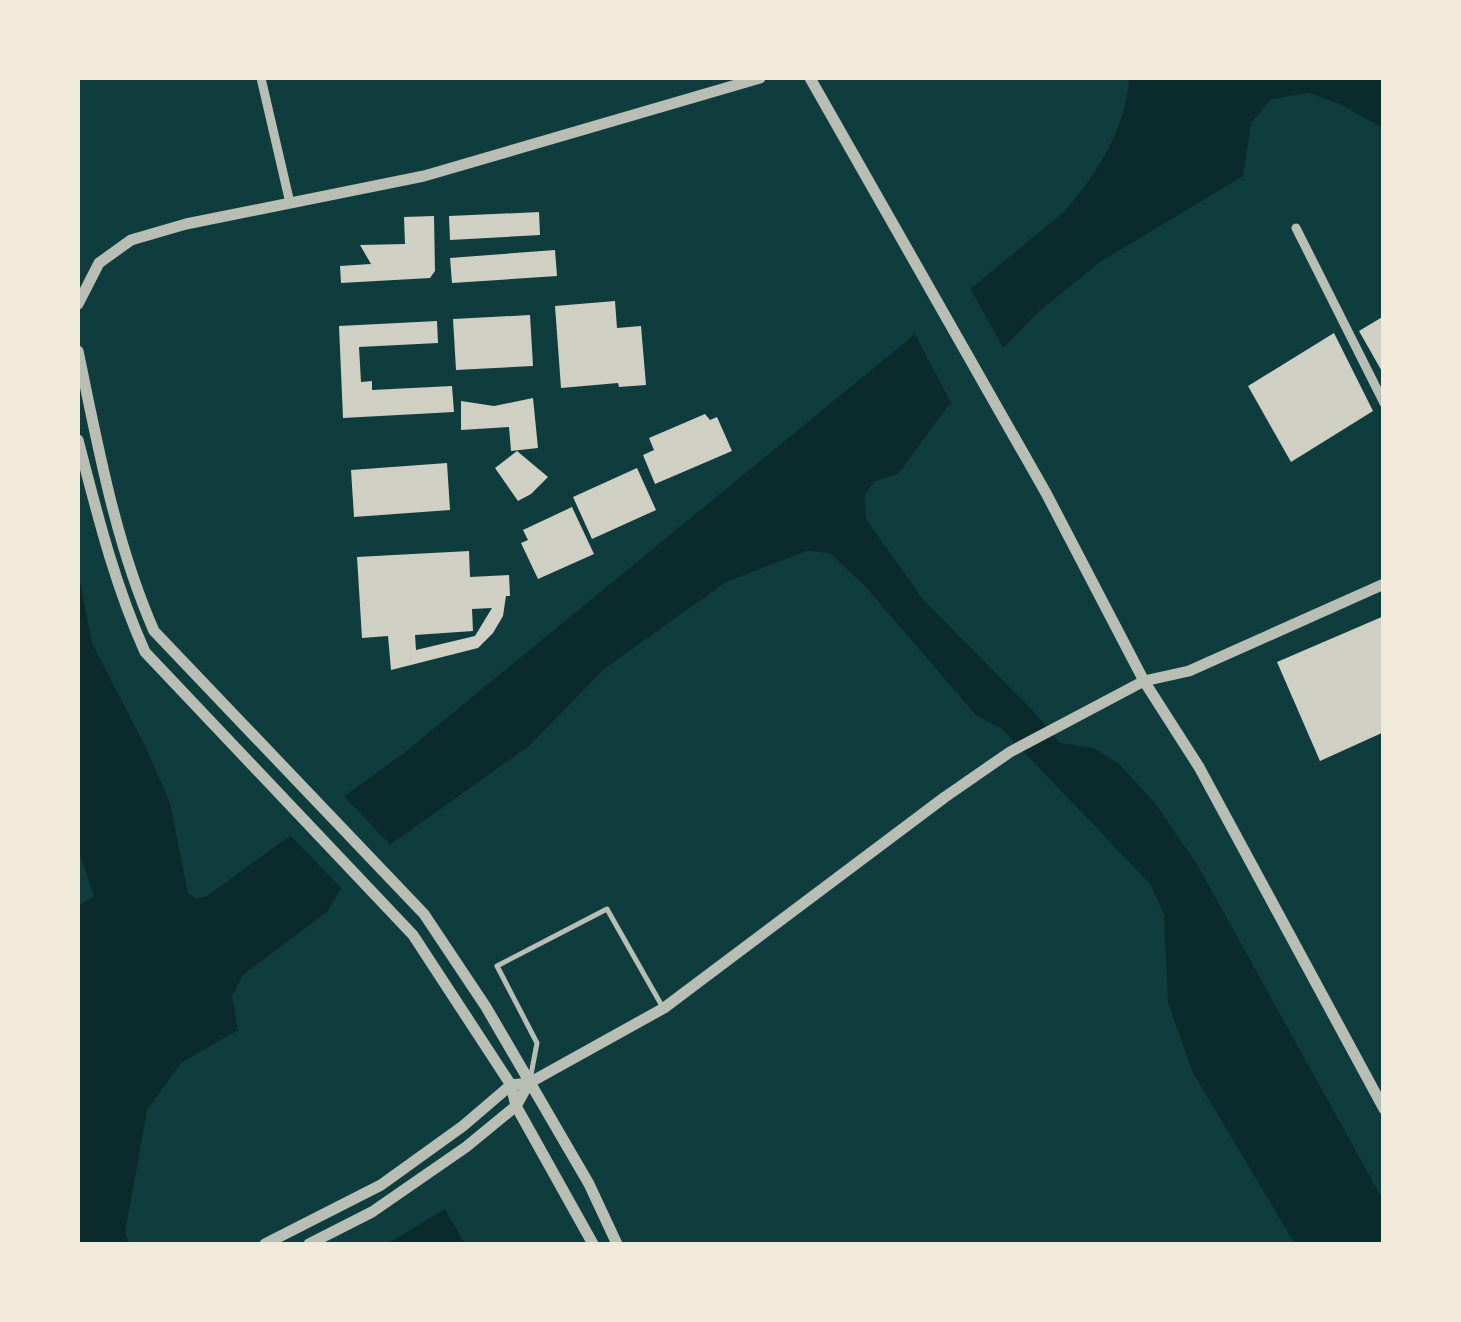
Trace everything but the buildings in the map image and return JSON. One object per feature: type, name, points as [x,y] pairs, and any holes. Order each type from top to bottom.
[{"type":"street","points":[[262,78],[290,203]]},
{"type":"street","points":[[78,304],[98,263],[132,240],[186,224],[424,176],[760,78]]},
{"type":"street","points":[[810,78],[1046,493],[1144,681],[1199,767],[1384,1109]]},
{"type":"street","points":[[1296,228],[1384,403]]},
{"type":"street","points":[[78,351],[131,578],[154,632],[424,914],[530,1083],[589,1184],[617,1244]]},
{"type":"street","points":[[78,440],[104,545],[121,598],[146,652],[413,935],[511,1085],[516,1106],[593,1244]]},
{"type":"street","points":[[264,1244],[381,1185],[463,1126],[511,1085],[530,1083],[664,1008],[944,797],[1010,752],[1144,681],[1189,671],[1384,584]]},
{"type":"street","points":[[309,1244],[372,1212],[466,1147],[516,1106],[530,1083]]},
{"type":"lane","points":[[530,1083],[537,1044],[497,966],[606,909],[664,1008]]},
{"type":"water","points":[[1129,78],[1383,78],[1383,128],[1340,104],[1309,93],[1271,99],[1251,123],[1243,176],[1100,262],[1037,313],[947,407],[898,474],[875,481],[865,494],[866,519],[922,598],[1060,743],[1094,748],[1119,764],[1155,803],[1198,866],[1383,1200],[1383,1244],[1295,1244],[1193,1073],[1168,1003],[1164,915],[1151,885],[1002,729],[976,715],[864,585],[830,553],[807,551],[726,582],[604,669],[529,746],[360,866],[327,912],[243,975],[232,996],[238,1030],[181,1063],[147,1110],[125,1232],[129,1244],[78,1244],[78,906],[94,896],[78,848],[78,572],[92,643],[170,803],[188,893],[196,899],[207,896],[404,753],[1064,212],[1108,150],[1122,115]]},
{"type":"water","points":[[445,1209],[465,1244],[387,1244]]},
{"type":"pier","points":[[970,288],[1006,353],[951,403],[915,334]]},
{"type":"pier","points":[[340,792],[394,849],[363,870],[345,892],[286,831]]}]
